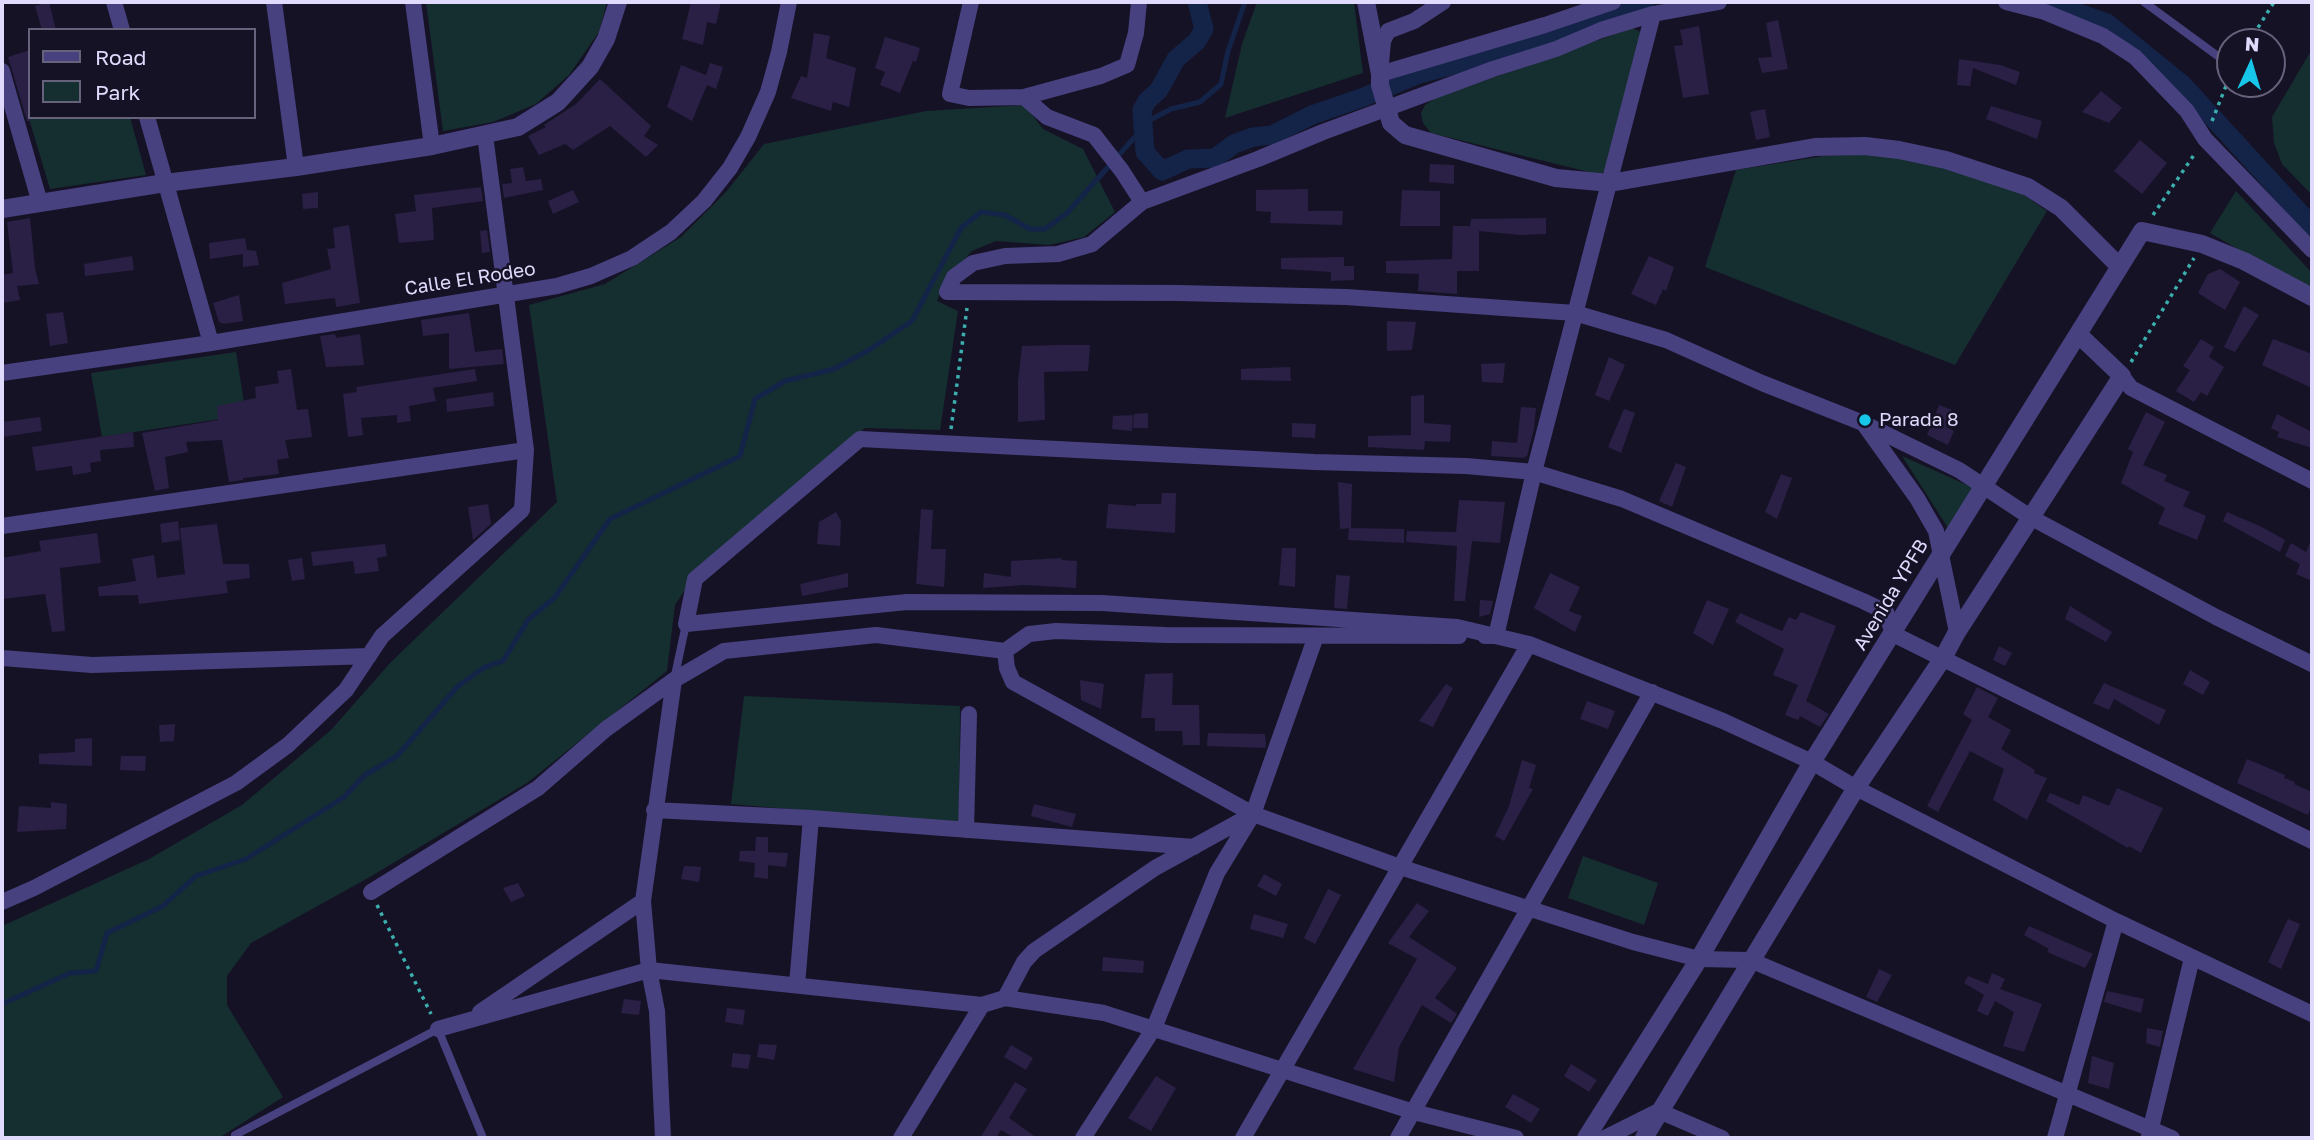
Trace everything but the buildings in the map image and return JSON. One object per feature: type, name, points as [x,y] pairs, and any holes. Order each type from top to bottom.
[{"type":"street","points":[[114,2],[121,28]]},
{"type":"street","points":[[274,2],[296,167]]},
{"type":"street","points":[[413,2],[432,146]]},
{"type":"street","points":[[2,209],[432,146],[518,127],[539,116],[576,85],[606,39],[618,2]]},
{"type":"street","name":"Calle El Rodeo","points":[[2,373],[505,295],[580,279],[632,258],[671,232],[704,201],[730,168],[748,137],[768,92],[789,2]]},
{"type":"street","points":[[971,2],[950,94],[969,98],[1024,97],[1101,76],[1127,65],[1136,33],[1139,2]]},
{"type":"street","points":[[1366,2],[1391,123],[1405,135],[1556,178],[1610,183],[1815,147],[1865,146],[1899,150],[1967,166],[2028,187],[2061,208],[2119,266]]},
{"type":"street","points":[[1383,92],[1383,41],[1388,32],[1414,21],[1443,2]]},
{"type":"street","points":[[1614,2],[1545,26],[1383,92],[1142,202],[1092,244],[1058,254],[1005,256],[973,263],[954,277],[947,292],[1332,297],[1575,313],[1666,340],[1762,383],[1863,423],[1959,470],[2029,517],[2216,617],[2312,664]]},
{"type":"street","points":[[1383,92],[1493,69],[1556,50],[1601,30],[1653,14],[1719,2]]},
{"type":"street","points":[[2006,2],[2045,12],[2103,36],[2135,57],[2187,111],[2205,139],[2312,250]]},
{"type":"street","points":[[1496,636],[1534,472],[1653,14]]},
{"type":"street","points":[[2,71],[40,203]]},
{"type":"street","points":[[1024,97],[1046,117],[1094,135],[1142,202]]},
{"type":"street","points":[[148,119],[211,342]]},
{"type":"street","points":[[2,902],[236,783],[288,745],[346,690],[382,636],[522,510],[526,450],[485,135]]},
{"type":"street","points":[[2142,231],[2202,244],[2244,261],[2312,298]]},
{"type":"street","name":"Avenida YPFB","points":[[1586,1138],[1699,959],[1812,762],[2142,231]]},
{"type":"street","points":[[2078,334],[2131,388],[2312,481]]},
{"type":"street","points":[[1644,1138],[1856,788],[2122,376]]},
{"type":"street","points":[[1863,423],[1917,498],[1936,531],[1957,632]]},
{"type":"street","points":[[2312,841],[1893,634],[1886,612],[1863,601],[1622,499],[1534,472],[1466,466],[1314,462],[860,439],[834,464],[695,579],[686,624],[907,602],[1102,603],[1429,624],[1496,636],[1529,645],[1724,721],[1812,762],[1856,788],[2116,921],[2312,1014]]},
{"type":"street","points":[[2,526],[526,450]]},
{"type":"street","points":[[370,892],[538,788],[606,729],[674,680],[724,651],[876,635],[1005,651],[1029,634],[1056,631],[1496,636]]},
{"type":"street","points":[[1083,1138],[1154,1028],[1217,873],[1253,814],[1316,636]]},
{"type":"street","points":[[1243,1138],[1529,645]]},
{"type":"street","points":[[1005,651],[1007,668],[1013,682],[1253,814],[1400,867],[1633,942],[1699,959],[1750,960],[2069,1093],[2149,1133],[2172,1138]]},
{"type":"street","points":[[2,658],[92,665],[369,656]]},
{"type":"street","points":[[663,1138],[657,1011],[649,970],[643,901],[674,680]]},
{"type":"street","points":[[1398,1138],[1652,692]]},
{"type":"street","points":[[966,830],[970,715]]},
{"type":"street","points":[[654,810],[811,818],[1194,847]]},
{"type":"street","points":[[1005,998],[1024,962],[1034,951],[1115,895],[1253,814]]},
{"type":"street","points":[[797,985],[811,818]]},
{"type":"street","points":[[470,1020],[643,901]]},
{"type":"street","points":[[2054,1138],[2116,921]]},
{"type":"street","points":[[2149,1133],[2192,958]]},
{"type":"street","points":[[438,1029],[649,970],[982,1005],[1005,998],[1104,1013],[1414,1112],[1516,1138]]},
{"type":"street","points":[[901,1138],[982,1005]]},
{"type":"street","points":[[1605,1138],[1659,1111],[1722,1138]]},
{"type":"lane","points":[[2144,2],[2216,55]]},
{"type":"lane","points":[[674,680],[686,624]]},
{"type":"lane","points":[[235,1135],[438,1029],[483,1138]]},
{"type":"path","points":[[2258,28],[2274,2]]},
{"type":"path","points":[[2142,231],[2205,139],[2221,98]]},
{"type":"path","points":[[2122,376],[2202,244]]},
{"type":"path","points":[[949,444],[969,292]]},
{"type":"path","points":[[370,892],[438,1029]]},
{"type":"green space","points":[[426,2],[607,2],[599,32],[569,75],[536,104],[493,122],[443,131]]},
{"type":"green space","points":[[1257,2],[1354,2],[1363,73],[1225,118],[1242,44]]},
{"type":"green space","points":[[1632,28],[1641,32],[1606,169],[1601,175],[1431,133],[1423,123],[1421,113],[1425,105],[1436,98]]},
{"type":"green space","points":[[2312,49],[2312,195],[2282,164],[2274,143],[2272,117],[2283,98],[2286,98],[2286,93]]},
{"type":"green space","points":[[12,62],[28,111],[28,115]]},
{"type":"green space","points":[[1025,105],[1043,129],[1083,149],[1115,212],[1084,237],[1049,245],[996,241],[972,251],[943,284],[937,301],[958,311],[940,430],[865,428],[692,579],[675,605],[667,671],[527,783],[368,878],[251,943],[227,976],[227,1005],[283,1097],[219,1138],[2,1138],[2,926],[149,859],[242,805],[331,730],[391,662],[557,502],[529,305],[605,284],[681,237],[726,192],[764,144],[926,111]]},
{"type":"green space","points":[[29,119],[131,119],[146,175],[50,189]]},
{"type":"green space","points":[[1873,154],[1945,165],[2021,193],[2047,211],[1955,365],[1705,267],[1736,170],[1824,156]]},
{"type":"green space","points":[[2236,191],[2312,273],[2312,292],[2210,233]]},
{"type":"green space","points":[[236,352],[246,415],[102,437],[91,373]]},
{"type":"green space","points":[[1902,456],[1974,488],[1950,531]]},
{"type":"green space","points":[[744,696],[960,706],[959,824],[731,804]]},
{"type":"green space","points":[[1583,856],[1658,883],[1644,925],[1568,898]]},
{"type":"waterway","points":[[1197,2],[1204,29],[1197,41],[1176,59],[1159,90],[1142,110],[1145,152],[1162,171],[1188,159],[1215,158],[1234,144],[1253,137],[1272,135],[1312,115],[1419,74],[1525,46],[1621,7],[1645,2]]},
{"type":"waterway","points":[[2,1004],[70,973],[96,971],[107,933],[163,906],[196,876],[246,859],[344,797],[365,775],[397,756],[458,686],[485,667],[503,661],[528,620],[555,597],[610,519],[740,456],[755,399],[785,381],[834,369],[869,350],[912,321],[961,228],[981,212],[1005,215],[1030,229],[1045,229],[1067,213],[1150,120],[1171,109],[1200,102],[1221,84],[1228,51],[1245,2]]},
{"type":"waterway","points":[[2047,2],[2107,23],[2182,84],[2312,226]]},
{"type":"place","name":"Parada 8","points":[[1865,420]]}]
